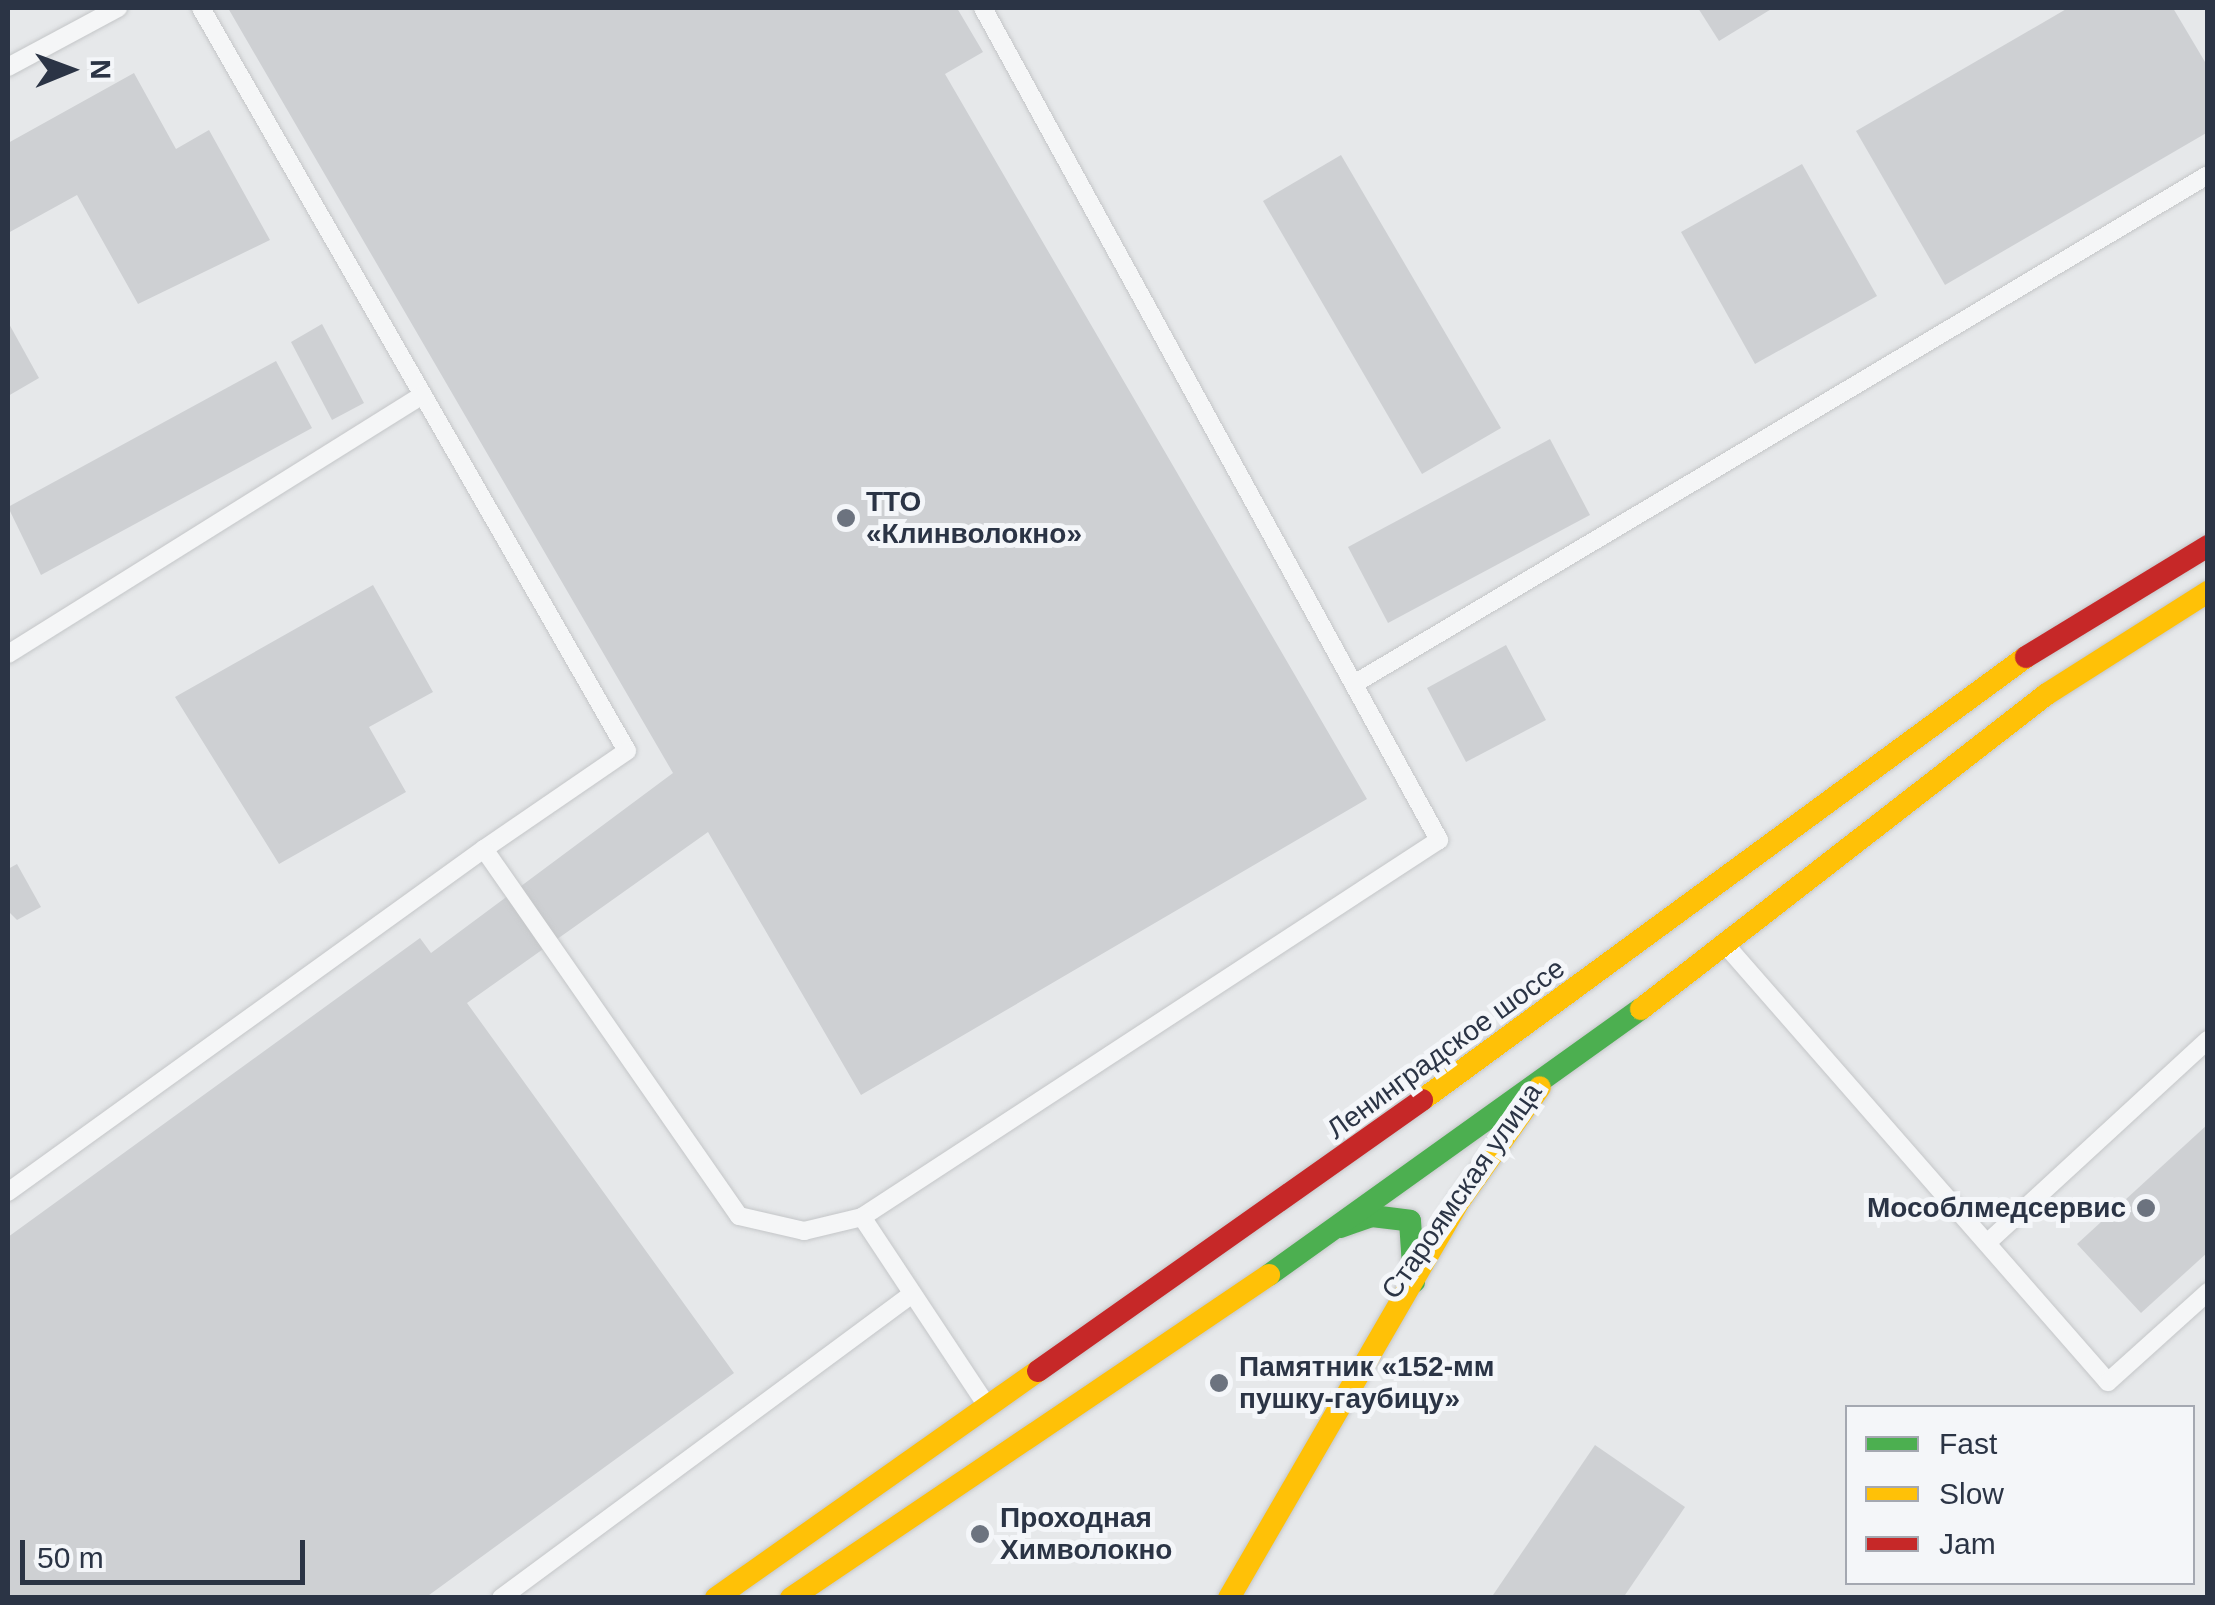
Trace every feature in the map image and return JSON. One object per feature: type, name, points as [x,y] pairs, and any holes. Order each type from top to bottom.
[{"type":"main road","name":"Ленинградское шоссе","points":[[716,1598],[985,1403],[1638,948],[2036,649],[2208,546]]},
{"type":"main road","points":[[790,1598],[1340,1227],[1721,950],[2047,694],[2208,592]]},
{"type":"main road","name":"Староямская улица","points":[[1229,1598],[1356,1391],[1414,1282],[1549,1074],[1638,948]]},
{"type":"main road","name":"Староямская улица","points":[[1504,1184],[1556,1102],[1721,950]]},
{"type":"main road","points":[[1340,1227],[1372,1216],[1410,1221],[1414,1282]]},
{"type":"main road","name":"Староямская улица","points":[[1356,1391],[1462,1249]]},
{"type":"lane","points":[[10,60],[118,8]]},
{"type":"lane","points":[[8,1192],[626,751],[201,8]]},
{"type":"lane","points":[[484,849],[738,1216],[804,1231],[862,1217],[1440,840],[983,8]]},
{"type":"lane","points":[[1354,684],[2208,174]]},
{"type":"lane","points":[[8,654],[424,395]]},
{"type":"lane","points":[[1721,950],[2108,1382],[2208,1292]]},
{"type":"lane","points":[[1987,1243],[2208,1040]]},
{"type":"lane","points":[[862,1217],[985,1403]]},
{"type":"lane","points":[[500,1598],[911,1295]]},
{"type":"building","points":[[228,8],[957,8],[983,52],[945,74],[1367,799],[861,1095],[708,832],[467,1003],[734,1373],[425,1598],[8,1598],[8,1237],[420,938],[431,953],[673,773]]},
{"type":"building","points":[[1698,8],[1773,8],[1719,41]]},
{"type":"building","points":[[2068,8],[2173,8],[2208,67],[2208,132],[1945,285],[1856,131]]},
{"type":"building","points":[[134,73],[176,149],[209,130],[270,240],[138,304],[77,195],[8,233],[8,143]]},
{"type":"building","points":[[1341,155],[1501,428],[1422,474],[1263,201]]},
{"type":"building","points":[[1802,164],[1877,296],[1755,364],[1681,232]]},
{"type":"building","points":[[8,322],[39,378],[8,396]]},
{"type":"building","points":[[322,324],[364,403],[332,420],[291,342]]},
{"type":"building","points":[[276,361],[312,428],[41,575],[8,507]]},
{"type":"building","points":[[1550,439],[1590,515],[1388,623],[1348,547]]},
{"type":"building","points":[[373,585],[433,692],[369,727],[406,792],[279,864],[175,697]]},
{"type":"building","points":[[1506,645],[1546,720],[1466,762],[1427,688]]},
{"type":"building","points":[[17,864],[41,907],[17,920],[8,911],[8,869]]},
{"type":"building","points":[[2208,1124],[2208,1252],[2141,1313],[2077,1244]]},
{"type":"building","points":[[1595,1445],[1685,1507],[1623,1598],[1491,1598]]},
{"type":"traffic: fast","points":[[1269,1275],[1641,1009]]},
{"type":"traffic: fast","points":[[1340,1227],[1372,1216],[1410,1221],[1414,1282]]},
{"type":"traffic: slow","points":[[1641,1009],[2047,694],[2208,592]]},
{"type":"traffic: slow","points":[[1422,1100],[2026,657]]},
{"type":"traffic: slow","points":[[1229,1598],[1460,1200],[1540,1087]]},
{"type":"traffic: slow","points":[[791,1598],[1269,1275]]},
{"type":"traffic: slow","points":[[716,1598],[1038,1371]]},
{"type":"traffic: jam","points":[[2026,657],[2208,546]]},
{"type":"traffic: jam","points":[[1038,1371],[1422,1100]]},
{"type":"place","name":"ТТО «Клинволокно»","points":[[846,518]]},
{"type":"place","name":"Мособлмедсервис","points":[[2146,1208]]},
{"type":"place","name":"Памятник «152-мм пушку-гаубицу»","points":[[1219,1383]]},
{"type":"place","name":"Проходная Химволокно","points":[[980,1534]]}]
